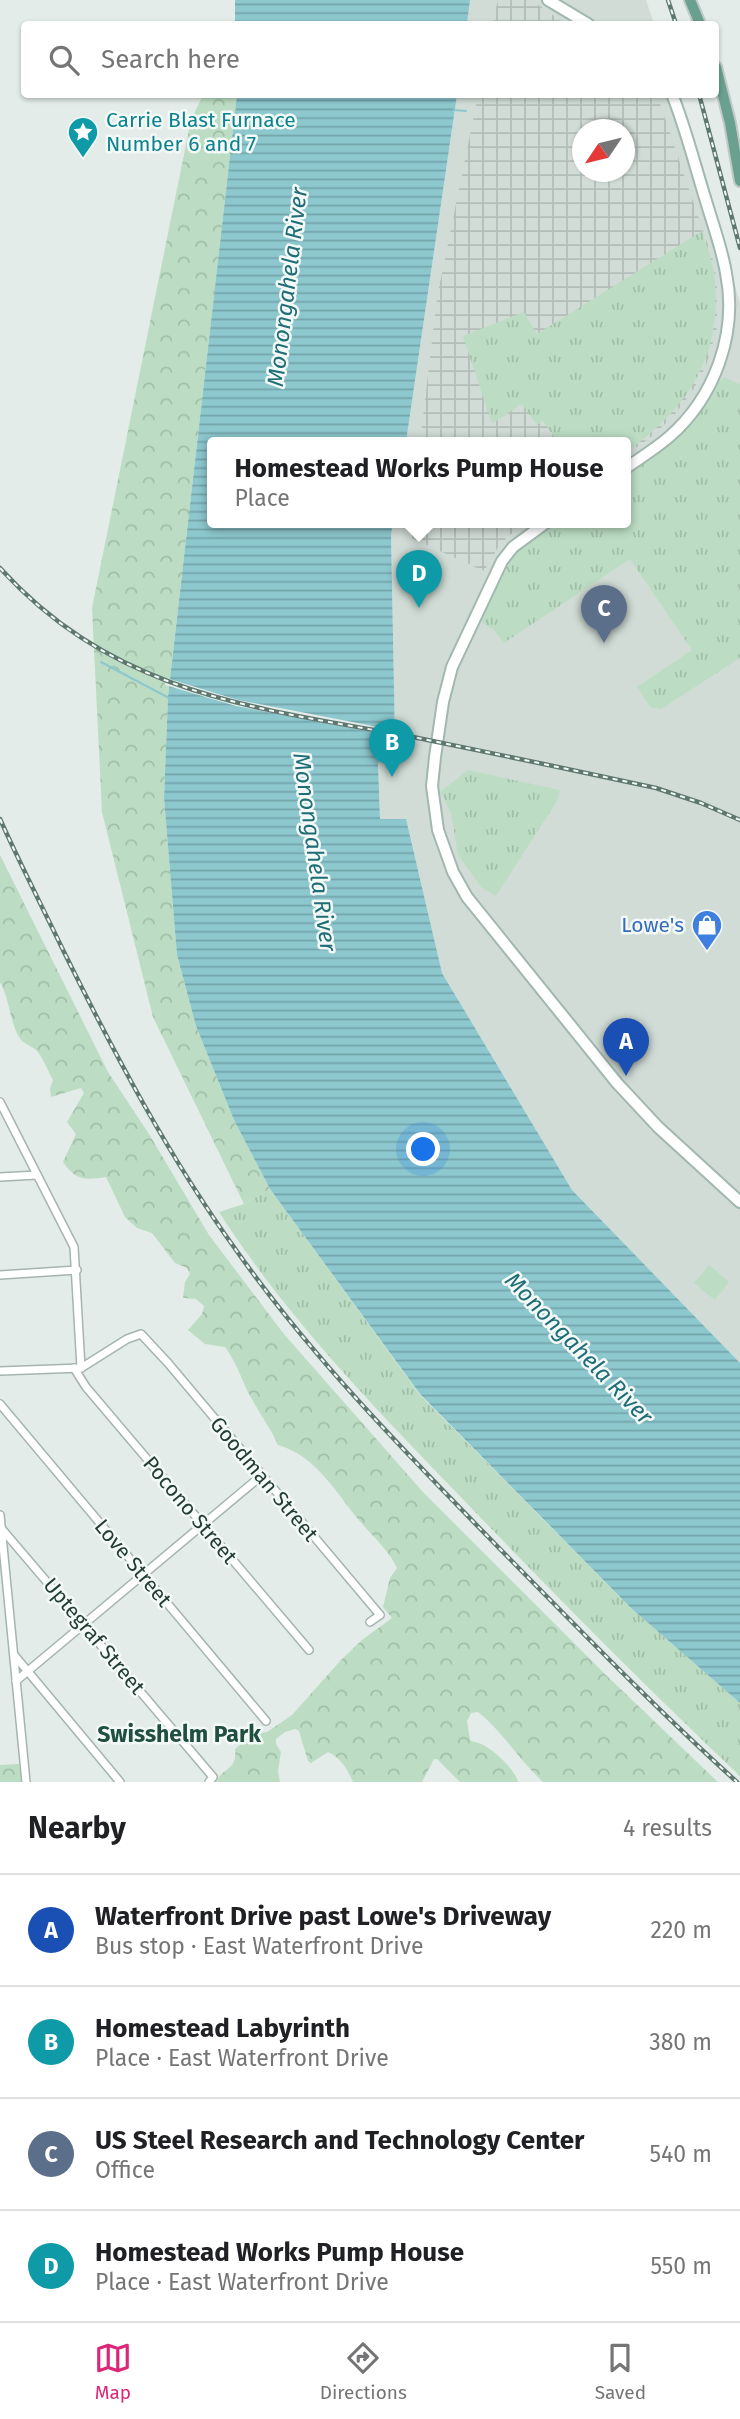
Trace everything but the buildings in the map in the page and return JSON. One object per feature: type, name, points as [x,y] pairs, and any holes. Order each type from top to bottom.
[{"type":"main road","points":[[690,0],[698,21]]},
{"type":"main road","points":[[719,76],[735,122],[740,181]]},
{"type":"street","points":[[548,0],[583,21]]},
{"type":"street","points":[[631,464],[670,436],[701,401],[723,352],[728,323],[729,290],[724,260],[673,98]]},
{"type":"street","points":[[539,528],[513,547],[502,561],[452,667],[443,702],[432,786],[438,830],[453,872],[467,897],[596,1058],[658,1127],[740,1202]]},
{"type":"street","points":[[0,1102],[74,1247],[77,1270],[78,1368],[0,1371]]},
{"type":"street","points":[[0,1177],[37,1175]]},
{"type":"street","points":[[0,1275],[77,1270]]},
{"type":"street","name":"Goodman Street","points":[[78,1368],[127,1339],[141,1334],[380,1615],[370,1622]]},
{"type":"street","name":"Pocono Street","points":[[78,1368],[86,1387],[309,1650]]},
{"type":"street","name":"Love Street","points":[[0,1404],[266,1721]]},
{"type":"street","points":[[16,1681],[261,1476]]},
{"type":"street","points":[[0,1515],[26,1782]]},
{"type":"street","name":"Uptegraf Street","points":[[1,1528],[85,1623],[211,1780]]},
{"type":"street","points":[[15,1656],[120,1782]]},
{"type":"shaded area","points":[[470,0],[646,0],[653,21],[467,21]]},
{"type":"shaded area","points":[[498,0],[531,0],[562,21],[493,21]]},
{"type":"shaded area","points":[[457,98],[676,98],[740,303],[740,1363],[572,1190],[442,973],[406,820],[380,819],[378,764],[395,739],[392,528],[631,528],[631,437],[407,437]]},
{"type":"shaded area","points":[[477,98],[658,98],[713,260],[717,283],[717,328],[706,366],[693,390],[675,414],[631,451],[631,437],[421,437],[437,298]]},
{"type":"shaded area","points":[[410,528],[518,528],[500,544],[484,571],[409,537]]},
{"type":"green space","points":[[202,98],[237,98],[168,697],[164,798],[177,955],[196,1026],[234,1120],[270,1189],[244,1204],[153,1017],[102,812],[92,608],[191,120]]},
{"type":"green space","points":[[702,231],[713,268],[716,302],[707,353],[698,376],[685,397],[649,435],[631,448],[631,437],[554,437],[543,421],[537,425],[522,404],[492,424],[463,336],[524,312],[537,334]]},
{"type":"green space","points":[[724,377],[740,384],[740,658],[661,709],[650,707],[637,687],[692,650],[630,559],[504,643],[494,630],[483,623],[480,616],[505,562],[522,544],[545,528],[631,528],[631,471],[681,433]]},
{"type":"green space","points":[[468,770],[560,790],[557,801],[496,896],[482,888],[458,855],[451,813],[440,792]]},
{"type":"green space","points":[[0,855],[108,1072],[149,1134],[209,1235],[283,1333],[423,1492],[608,1677],[718,1782],[543,1782],[478,1712],[471,1713],[467,1721],[470,1740],[497,1755],[513,1771],[518,1782],[460,1782],[434,1759],[422,1782],[353,1782],[343,1764],[328,1752],[311,1763],[308,1761],[299,1731],[295,1729],[276,1739],[281,1752],[278,1771],[280,1782],[216,1782],[232,1765],[235,1749],[253,1734],[267,1732],[292,1715],[341,1660],[392,1618],[383,1607],[390,1578],[397,1568],[387,1552],[316,1468],[292,1450],[278,1445],[225,1347],[205,1344],[188,1330],[202,1314],[204,1306],[196,1299],[183,1298],[185,1282],[190,1274],[187,1268],[175,1263],[152,1233],[137,1228],[125,1217],[106,1177],[82,1178],[72,1173],[63,1162],[76,1134],[67,1122],[84,1093],[81,1088],[51,1097],[53,1080],[41,1056],[24,1043],[14,1025],[0,982]]},
{"type":"green space","points":[[270,1189],[420,1395],[632,1609],[740,1703],[740,1776],[631,1671],[490,1527],[360,1391],[300,1322],[219,1212],[244,1204]]},
{"type":"green space","points":[[709,1265],[729,1282],[715,1300],[694,1283]]},
{"type":"green space","points":[[19,1764],[22,1782],[0,1782],[0,1765]]},
{"type":"water","points":[[235,0],[470,0],[467,21],[235,21]]},
{"type":"water","name":"Monongahela River","points":[[237,98],[457,98],[407,437],[207,437],[207,528],[392,528],[395,739],[378,764],[380,819],[406,819],[442,973],[572,1190],[740,1363],[740,1703],[632,1609],[420,1394],[270,1189],[234,1120],[196,1026],[177,955],[164,798],[168,697]]},
{"type":"pier","points":[[166,678],[238,700],[399,731],[399,737],[236,706],[165,685]]},
{"type":"waterway","points":[[454,110],[466,111]]},
{"type":"waterway","points":[[101,662],[169,698]]},
{"type":"railway","points":[[668,0],[675,21]]},
{"type":"railway","points":[[700,98],[740,248]]},
{"type":"railway","points":[[0,568],[45,611],[92,644],[141,670],[192,690],[302,717],[418,738],[656,788],[740,820]]},
{"type":"railway","points":[[0,819],[83,991],[144,1105],[211,1215],[266,1290],[362,1405],[430,1478],[617,1667],[737,1782]]},
{"type":"place","name":"Carrie Blast Furnace Number 6 and 7","points":[[83,159]]},
{"type":"place","name":"Homestead Works Pump House","points":[[419,608]]},
{"type":"place","name":"US Steel Research and Technology Center","points":[[604,643]]},
{"type":"place","name":"Homestead Labyrinth","points":[[392,777]]},
{"type":"place","name":"Lowe's","points":[[707,952]]},
{"type":"place","name":"Waterfront Drive past Lowe's Driveway","points":[[626,1076]]},
{"type":"district","name":"Swisshelm Park","points":[[179,1734]]}]
